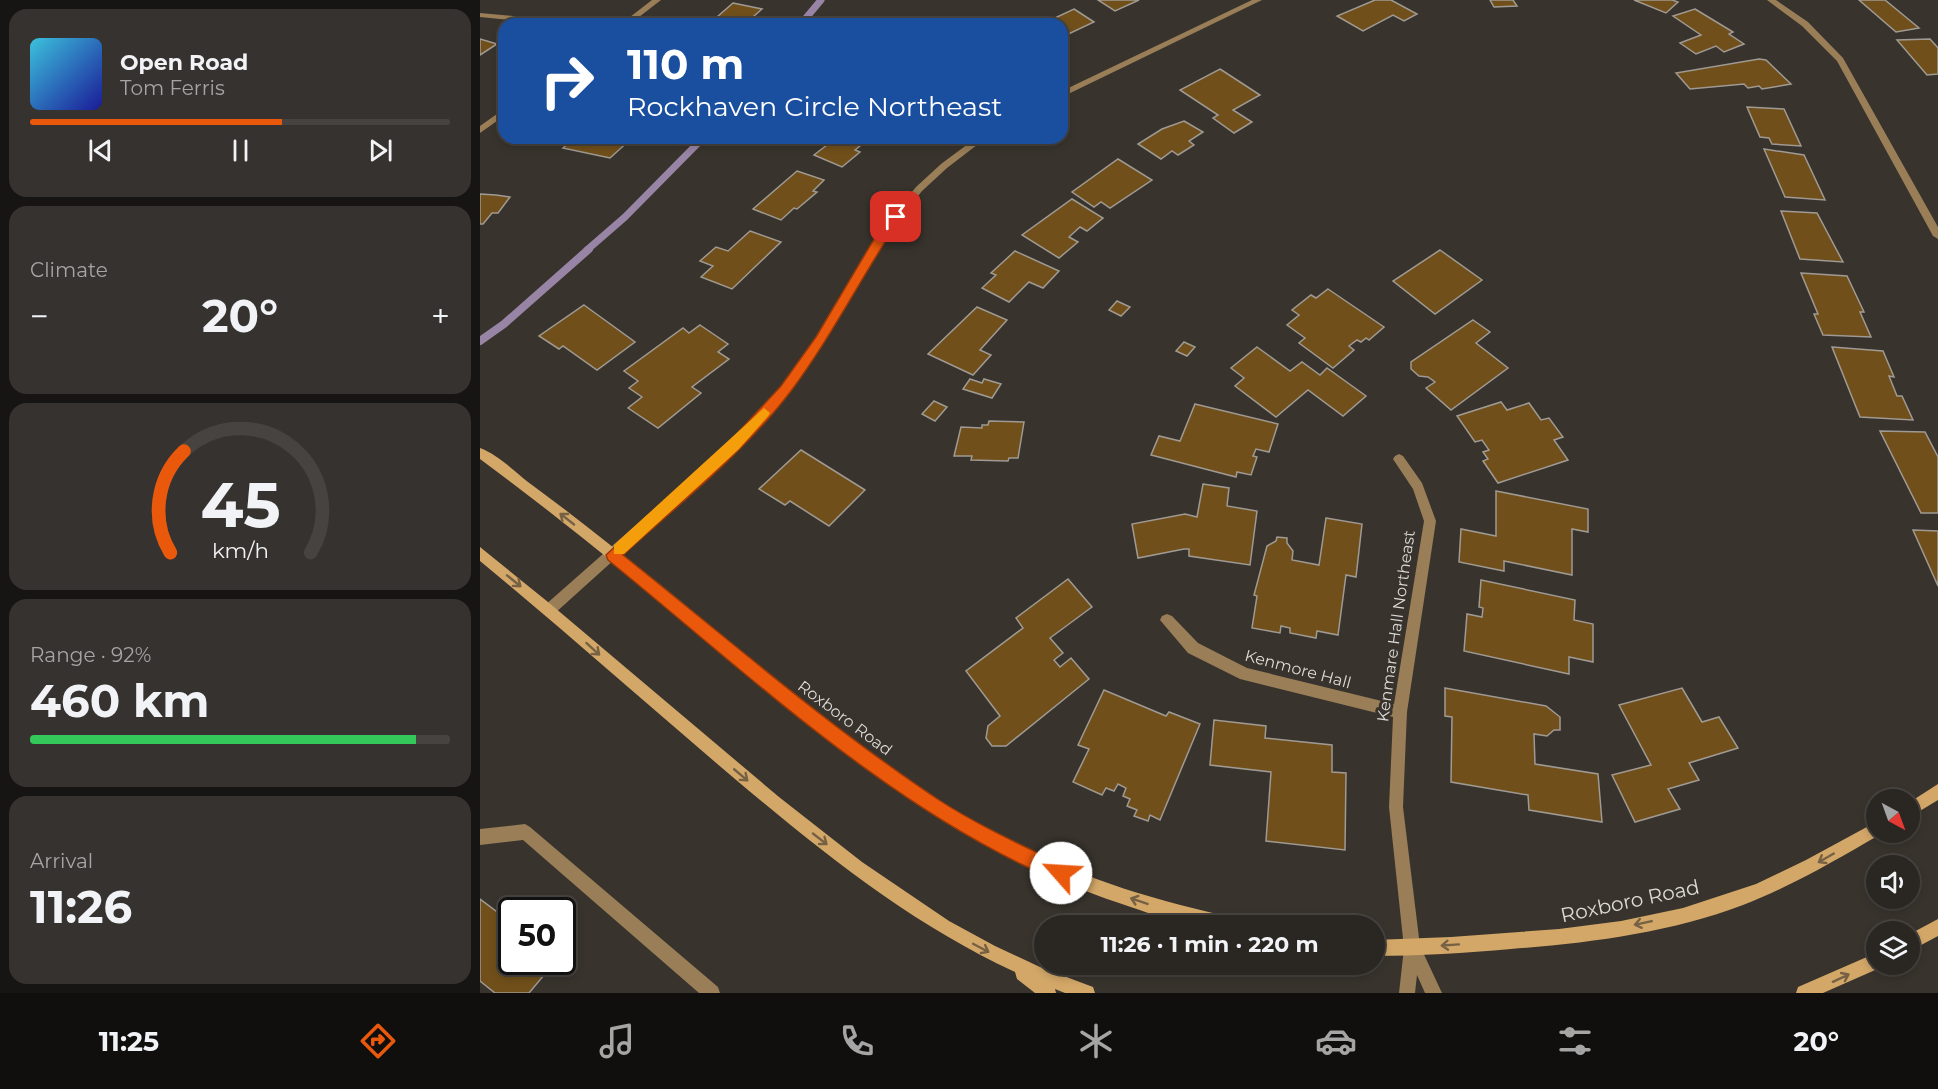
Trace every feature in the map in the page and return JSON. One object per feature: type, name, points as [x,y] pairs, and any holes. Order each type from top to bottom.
[{"type":"main road","name":"Roxboro Road","points":[[480,453],[613,555],[822,724],[933,806],[973,830],[1061,873],[1181,915]]},
{"type":"main road","points":[[480,553],[766,795],[871,879],[943,928],[1013,965],[1087,993]]},
{"type":"main road","points":[[1920,803],[1938,791]]},
{"type":"main road","name":"Roxboro Road","points":[[1385,948],[1582,936],[1678,916],[1742,897],[1810,866],[1866,834]]},
{"type":"main road","points":[[1920,937],[1938,927]]},
{"type":"main road","points":[[1013,965],[1048,993]]},
{"type":"main road","points":[[1804,993],[1866,965]]},
{"type":"street","points":[[633,18],[657,0]]},
{"type":"street","points":[[1068,91],[1258,0]]},
{"type":"street","points":[[1770,0],[1805,24],[1840,60],[1938,236]]},
{"type":"street","points":[[480,15],[513,18]]},
{"type":"street","points":[[480,130],[498,116]]},
{"type":"street","points":[[549,610],[735,445],[785,390],[820,340],[884,232],[919,189],[944,166],[974,144]]},
{"type":"street","name":"Kenmare Hall Northeast","points":[[1399,459],[1418,487],[1430,521],[1400,712],[1396,807],[1412,948]]},
{"type":"street","name":"Kenmore Hall","points":[[1167,620],[1193,648],[1245,674],[1400,712]]},
{"type":"street","points":[[480,837],[525,832],[712,993]]},
{"type":"street","points":[[1407,993],[1412,948]]},
{"type":"street","points":[[1412,948],[1434,993]]},
{"type":"building","points":[[1098,0],[1139,0],[1115,11]]},
{"type":"building","points":[[1375,0],[1391,0],[1417,14],[1404,21],[1393,15],[1363,31],[1337,16]]},
{"type":"building","points":[[1490,0],[1513,0],[1517,6],[1494,7]]},
{"type":"building","points":[[1634,0],[1672,0],[1678,2],[1666,13]]},
{"type":"building","points":[[1859,0],[1885,0],[1919,28],[1896,32]]},
{"type":"building","points":[[733,3],[762,9],[752,18],[716,18]]},
{"type":"building","points":[[1074,9],[1094,22],[1068,34],[1068,18],[1055,18]]},
{"type":"building","points":[[1695,9],[1733,32],[1729,34],[1744,44],[1724,52],[1716,46],[1696,54],[1680,43],[1701,35],[1673,16]]},
{"type":"building","points":[[480,39],[497,44],[480,55]]},
{"type":"building","points":[[1930,39],[1938,48],[1938,74],[1927,75],[1897,40]]},
{"type":"building","points":[[1759,59],[1766,60],[1791,84],[1762,89],[1759,86],[1748,88],[1744,84],[1690,89],[1676,73]]},
{"type":"building","points":[[1220,69],[1260,95],[1233,110],[1252,122],[1234,133],[1213,118],[1218,115],[1180,90]]},
{"type":"building","points":[[1747,107],[1784,109],[1801,146],[1772,144],[1769,138],[1760,137]]},
{"type":"building","points":[[1184,121],[1203,132],[1189,141],[1194,145],[1178,155],[1172,151],[1161,159],[1138,144],[1162,129]]},
{"type":"building","points":[[567,144],[626,144],[610,158],[563,148]]},
{"type":"building","points":[[828,144],[862,144],[855,150],[860,152],[842,167],[814,155]]},
{"type":"building","points":[[1764,149],[1804,155],[1825,200],[1785,197]]},
{"type":"building","points":[[1118,159],[1152,180],[1110,208],[1101,202],[1094,207],[1072,192]]},
{"type":"building","points":[[797,171],[824,180],[813,191],[817,192],[781,220],[753,209]]},
{"type":"building","points":[[480,194],[510,197],[498,213],[492,213],[483,224],[480,224]]},
{"type":"building","points":[[1072,199],[1103,218],[1087,231],[1080,227],[1069,237],[1078,242],[1059,258],[1022,235]]},
{"type":"building","points":[[1781,211],[1817,213],[1843,262],[1800,259]]},
{"type":"building","points":[[750,231],[781,242],[732,289],[701,277],[713,266],[700,261],[716,247],[728,251]]},
{"type":"building","points":[[1440,250],[1482,280],[1435,314],[1393,281]]},
{"type":"building","points":[[1015,251],[1059,271],[1043,288],[1029,282],[1009,302],[982,288],[996,275],[991,273]]},
{"type":"building","points":[[1801,273],[1847,276],[1864,312],[1860,312],[1871,337],[1823,335],[1814,314],[1818,314]]},
{"type":"building","points":[[1328,289],[1384,327],[1369,340],[1366,338],[1361,342],[1357,340],[1349,346],[1354,350],[1333,368],[1299,343],[1305,338],[1287,325],[1299,315],[1292,310],[1311,295],[1316,298]]},
{"type":"building","points":[[1117,301],[1130,307],[1121,316],[1109,310]]},
{"type":"building","points":[[584,305],[635,342],[597,370],[563,346],[559,349],[539,336]]},
{"type":"building","points":[[977,307],[1007,320],[980,350],[991,355],[973,375],[928,354]]},
{"type":"building","points":[[1473,320],[1490,332],[1476,343],[1508,368],[1451,410],[1426,388],[1435,382],[1428,377],[1419,376],[1411,369],[1411,362]]},
{"type":"building","points":[[700,325],[728,344],[718,352],[729,359],[692,387],[701,393],[658,428],[628,408],[642,397],[629,388],[638,381],[624,371],[683,328],[689,333]]},
{"type":"building","points":[[1184,342],[1195,347],[1187,356],[1176,351]]},
{"type":"building","points":[[1257,347],[1290,371],[1302,362],[1320,375],[1327,368],[1366,396],[1343,416],[1308,390],[1276,417],[1235,386],[1244,378],[1231,368]]},
{"type":"building","points":[[1832,347],[1883,351],[1894,377],[1889,376],[1897,396],[1902,396],[1913,420],[1860,417]]},
{"type":"building","points":[[970,379],[982,383],[984,379],[1001,384],[992,398],[963,389]]},
{"type":"building","points":[[934,401],[947,407],[935,421],[922,414]]},
{"type":"building","points":[[1501,402],[1507,410],[1529,403],[1541,420],[1549,418],[1563,437],[1554,440],[1568,460],[1498,483],[1483,461],[1488,459],[1483,452],[1489,450],[1482,440],[1475,442],[1457,416]]},
{"type":"building","points":[[1195,404],[1278,424],[1269,452],[1256,449],[1253,456],[1257,457],[1251,475],[1237,472],[1236,477],[1151,455],[1159,436],[1180,441]]},
{"type":"building","points":[[989,421],[1024,422],[1018,458],[1009,458],[1008,461],[971,460],[972,456],[954,456],[961,427],[982,428],[982,425],[988,425]]},
{"type":"building","points":[[1880,431],[1925,432],[1938,457],[1938,513],[1921,513]]},
{"type":"building","points":[[801,450],[865,490],[829,526],[790,501],[785,505],[759,489]]},
{"type":"building","points":[[1203,484],[1229,488],[1227,506],[1257,511],[1250,565],[1189,556],[1189,549],[1138,558],[1132,524],[1185,514],[1197,517]]},
{"type":"building","points":[[1496,491],[1588,509],[1588,532],[1572,529],[1572,575],[1504,561],[1504,571],[1459,562],[1461,529],[1496,536]]},
{"type":"building","points":[[1326,518],[1362,524],[1356,577],[1346,575],[1338,635],[1317,631],[1316,638],[1290,633],[1290,628],[1281,626],[1280,633],[1252,628],[1257,596],[1254,595],[1267,546],[1276,541],[1277,537],[1287,538],[1287,543],[1293,551],[1292,560],[1319,565]]},
{"type":"building","points":[[1913,530],[1938,531],[1938,586]]},
{"type":"building","points":[[1068,579],[1092,607],[1050,638],[1063,653],[1054,660],[1060,667],[1071,658],[1089,679],[1006,746],[992,746],[986,738],[988,726],[1000,716],[966,671],[1023,628],[1016,618]]},
{"type":"building","points":[[1481,580],[1575,600],[1574,620],[1593,624],[1593,662],[1569,657],[1569,674],[1464,651],[1467,614],[1482,617],[1483,608],[1479,607]]},
{"type":"building","points":[[1445,688],[1546,706],[1560,717],[1560,730],[1554,730],[1547,736],[1534,734],[1535,764],[1598,774],[1602,822],[1529,810],[1528,795],[1451,782],[1452,717],[1445,716]]},
{"type":"building","points":[[1682,688],[1702,722],[1719,717],[1738,748],[1689,763],[1699,780],[1668,789],[1680,809],[1635,822],[1612,775],[1651,765],[1619,705]]},
{"type":"building","points":[[1104,690],[1166,716],[1169,712],[1200,724],[1160,820],[1150,815],[1148,821],[1134,816],[1137,810],[1127,806],[1130,799],[1123,796],[1126,788],[1118,784],[1114,791],[1106,788],[1102,795],[1073,782],[1089,749],[1078,745]]},
{"type":"building","points":[[1214,720],[1266,726],[1265,738],[1332,745],[1332,772],[1346,773],[1345,850],[1266,841],[1271,772],[1210,765]]},
{"type":"building","points":[[480,899],[498,912],[498,975],[544,975],[529,993],[495,993],[480,981]]},
{"type":"waterway","points":[[806,18],[821,0]]},
{"type":"waterway","points":[[587,250],[625,217],[697,144]]},
{"type":"waterway","points":[[480,341],[504,324],[589,249]]},
{"type":"slow traffic","points":[[619,549],[735,445],[764,413]]},
{"type":"route","points":[[896,217],[884,232],[820,340],[785,390],[735,445],[613,555],[822,724],[933,806],[983,836],[1061,873]]}]
